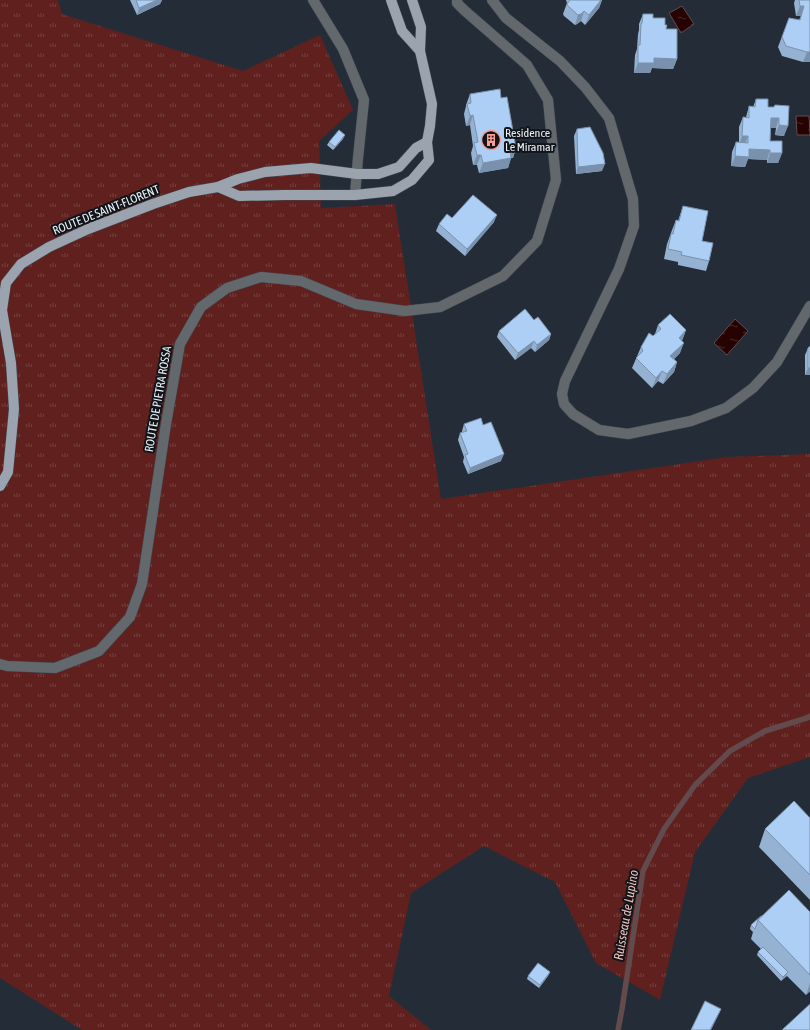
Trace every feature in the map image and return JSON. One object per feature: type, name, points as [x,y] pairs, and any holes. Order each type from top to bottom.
[{"type":"main road","name":"ROUTE DE SAINT-FLORENT","points":[[392,0],[402,31],[420,51]]},
{"type":"main road","name":"ROUTE DE SAINT-FLORENT","points":[[218,188],[239,196],[284,194],[355,195],[393,191],[412,180],[429,160],[427,142],[432,104],[420,51],[421,27],[412,0]]},
{"type":"main road","name":"ROUTE DE SAINT-FLORENT","points":[[0,486],[8,472],[14,409],[11,364],[2,310],[6,283],[21,264],[50,247],[88,229],[189,192],[218,188],[238,179],[265,172],[311,168],[357,174],[378,174],[399,167],[416,148],[427,142]]},
{"type":"street","points":[[313,0],[343,49],[364,100],[355,195]]},
{"type":"street","name":"ROUTE DE PIETRA ROSSA","points":[[0,664],[7,666],[55,668],[100,651],[130,618],[142,584],[165,431],[180,344],[201,307],[227,288],[261,277],[301,281],[356,304],[405,311],[440,307],[503,276],[537,241],[556,180],[548,100],[527,65],[464,10],[456,0]]},
{"type":"street","points":[[492,0],[506,18],[560,61],[585,86],[609,118],[633,199],[634,226],[619,269],[566,381],[562,394],[564,404],[573,414],[599,430],[628,434],[691,421],[726,408],[753,388],[777,362],[810,306]]},
{"type":"green space","points":[[0,0],[58,0],[62,14],[243,71],[320,35],[353,110],[319,141],[321,208],[395,204],[441,499],[727,457],[810,454],[810,757],[748,778],[695,852],[660,1000],[596,963],[555,882],[484,846],[411,893],[389,996],[431,1030],[82,1030],[0,978]]},
{"type":"water","points":[[682,6],[694,24],[681,33],[669,13]]},
{"type":"water","points":[[796,116],[809,116],[810,135],[797,135]]},
{"type":"water","points":[[735,319],[748,331],[727,355],[714,343]]},
{"type":"building","points":[[136,0],[157,0],[139,8]]},
{"type":"building","points":[[570,0],[601,0],[589,15],[584,11],[578,15],[568,6],[567,4]]},
{"type":"building","points":[[799,0],[810,0],[810,52],[786,46],[782,37],[789,18],[800,20],[804,6],[800,6]]},
{"type":"building","points":[[643,14],[653,14],[653,18],[665,18],[665,25],[667,25],[666,29],[677,29],[677,59],[654,58],[654,63],[638,63],[638,45],[640,45]]},
{"type":"building","name":"Residence Le Miramar","points":[[500,89],[501,98],[507,97],[516,148],[510,149],[511,158],[483,163],[481,155],[477,155],[474,143],[478,142],[473,115],[470,116],[467,104],[471,103],[470,94]]},
{"type":"building","points":[[756,99],[768,99],[768,107],[774,107],[775,105],[789,106],[788,126],[779,125],[779,118],[771,118],[770,141],[782,141],[782,153],[770,153],[770,150],[749,149],[749,157],[735,156],[736,142],[748,143],[748,136],[742,136],[743,117],[749,118],[749,106],[755,107]]},
{"type":"building","points":[[590,127],[603,153],[605,164],[578,167],[577,129]]},
{"type":"building","points":[[339,130],[345,135],[335,147],[329,142]]},
{"type":"building","points":[[473,195],[497,215],[467,249],[439,224],[447,214],[452,218]]},
{"type":"building","points":[[683,206],[708,211],[702,241],[713,243],[709,261],[681,255],[682,252],[668,249],[671,234],[673,234],[676,220],[679,221]]},
{"type":"building","points":[[525,309],[534,320],[538,317],[551,334],[537,345],[534,341],[518,353],[499,331]]},
{"type":"building","points":[[670,314],[686,330],[679,338],[684,343],[670,356],[677,362],[667,374],[662,371],[656,378],[636,358],[643,351],[641,347],[649,333],[653,336],[661,329],[658,325]]},
{"type":"building","points":[[810,346],[810,368],[808,368],[808,348]]},
{"type":"building","points":[[481,418],[483,425],[491,422],[504,454],[470,468],[465,455],[468,454],[460,433],[467,431],[464,424]]},
{"type":"building","points":[[794,801],[810,818],[810,875],[765,829]]},
{"type":"building","points":[[789,890],[810,912],[810,975],[758,920]]},
{"type":"building","points":[[761,916],[758,920],[755,929],[751,925]]},
{"type":"building","points":[[763,947],[788,972],[783,977],[758,952]]},
{"type":"building","points":[[538,963],[550,972],[540,985],[528,976]]},
{"type":"building","points":[[705,1001],[721,1009],[710,1030],[691,1030]]},
{"type":"building","points":[[810,1004],[810,1030],[782,1030]]},
{"type":"waterway","name":"Ruisseau de Lupino","points":[[618,1030],[643,871],[664,829],[695,785],[730,751],[765,731],[810,717]]},
{"type":"place","name":"Residence Le Miramar","points":[[491,140]]}]
